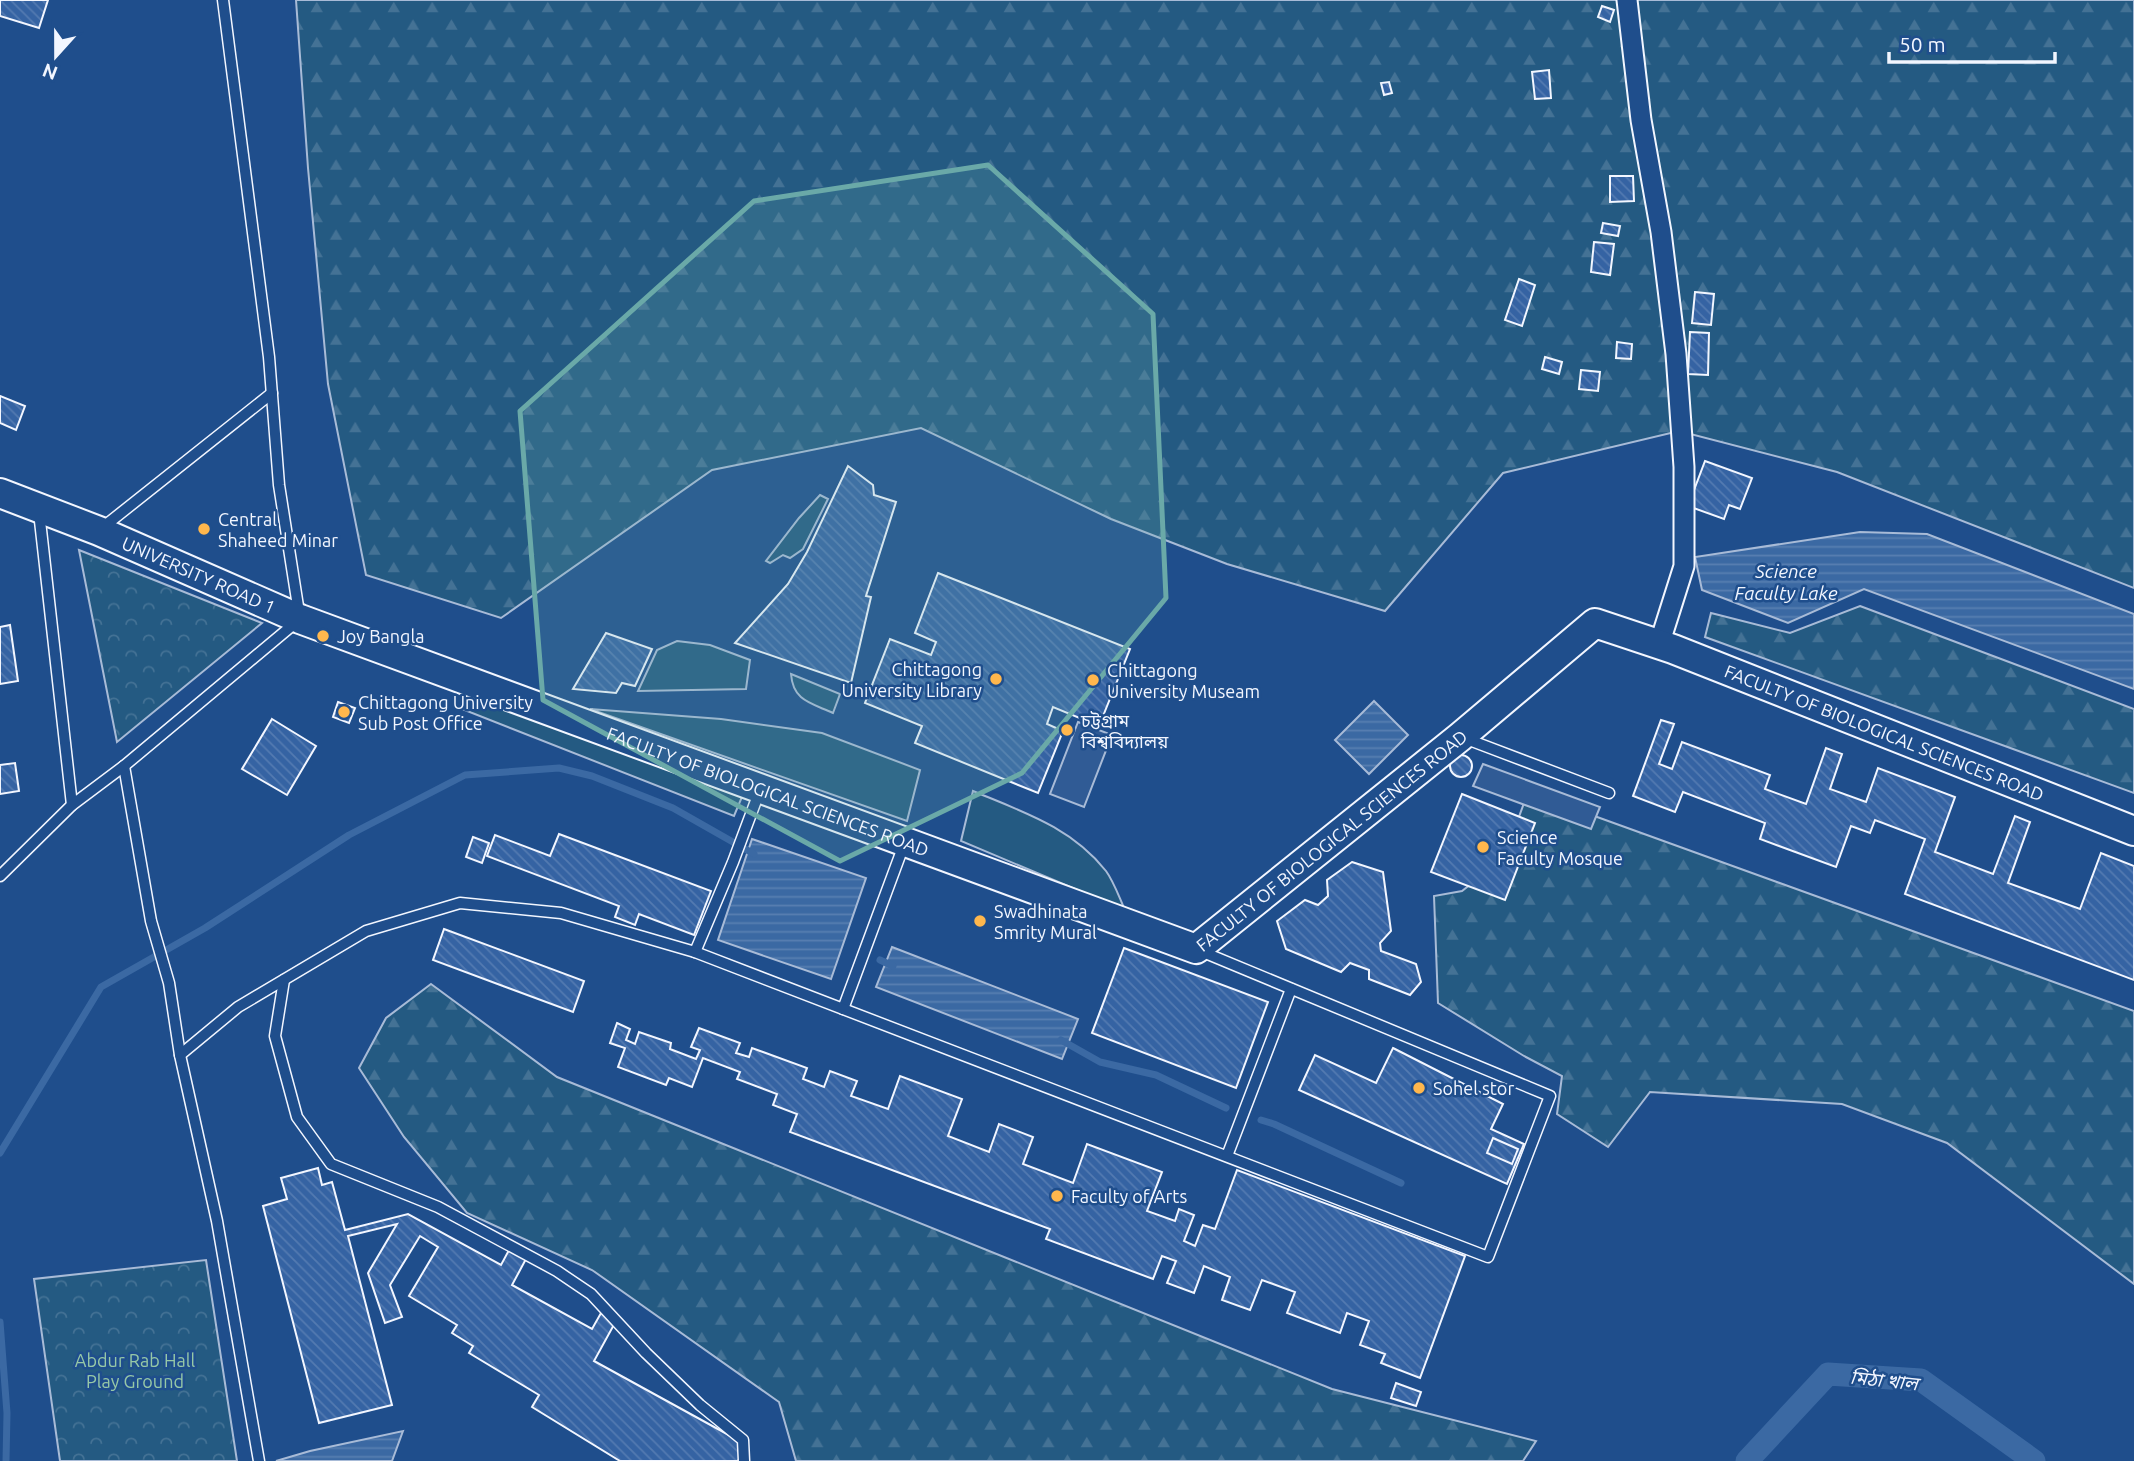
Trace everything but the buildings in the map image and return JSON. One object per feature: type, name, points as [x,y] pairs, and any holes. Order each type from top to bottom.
[{"type":"street","points":[[1627,0],[1641,120],[1661,232],[1676,354],[1684,467],[1684,566],[1659,645]]},
{"type":"street","name":"UNIVERSITY ROAD 1","points":[[0,494],[99,531],[300,619]]},
{"type":"street","name":"FACULTY OF BIOLOGICAL SCIENCES ROAD","points":[[300,619],[1196,949],[1460,737],[1595,623],[1659,645],[2134,831]]},
{"type":"lane","points":[[0,876],[72,805],[124,766],[300,619],[279,485],[272,393],[223,0]]},
{"type":"lane","points":[[99,531],[272,393]]},
{"type":"lane","points":[[39,508],[72,805]]},
{"type":"lane","points":[[1460,737],[1609,793]]},
{"type":"lane","points":[[124,766],[151,921],[169,983],[180,1055],[217,1221],[259,1461]]},
{"type":"lane","points":[[695,952],[761,789]]},
{"type":"lane","points":[[843,1009],[905,842]]},
{"type":"lane","points":[[180,1055],[238,1007],[366,931],[460,903],[561,913],[695,952],[1488,1257],[1550,1096],[1196,949]]},
{"type":"lane","points":[[284,980],[275,1036],[297,1118],[331,1164],[438,1207],[557,1271],[591,1294],[700,1405],[743,1440],[744,1461]]},
{"type":"lane","points":[[1227,1156],[1292,989]]},
{"type":"highlighted area","points":[[988,165],[1153,314],[1166,598],[1022,773],[840,861],[543,700],[520,411],[754,201]]},
{"type":"green space","points":[[296,0],[2134,0],[2134,588],[1837,472],[1679,431],[1503,473],[1385,611],[1227,564],[1111,519],[921,428],[712,470],[501,618],[366,575],[328,384]]},
{"type":"green space","points":[[820,495],[828,499],[803,549],[790,558],[783,555],[770,563],[766,561],[799,518]]},
{"type":"green space","points":[[79,550],[262,623],[117,742]]},
{"type":"green space","points":[[1860,606],[2134,709],[2134,793],[1705,637],[1711,613],[1790,633]]},
{"type":"green space","points":[[677,641],[710,645],[750,660],[746,689],[638,691],[657,650]]},
{"type":"green space","points":[[791,674],[840,694],[833,713],[799,696],[792,683]]},
{"type":"green space","points":[[474,687],[744,792],[734,816],[462,709]]},
{"type":"green space","points":[[590,709],[721,719],[822,733],[920,770],[907,821]]},
{"type":"green space","points":[[973,791],[1045,822],[1077,843],[1106,871],[1125,910],[961,841]]},
{"type":"green space","points":[[1528,792],[2134,1011],[2134,1284],[1947,1143],[1842,1104],[1650,1092],[1608,1147],[1557,1114],[1562,1076],[1438,1003],[1434,896],[1462,891],[1504,858]]},
{"type":"green space","points":[[431,984],[557,1077],[1332,1389],[1536,1441],[1523,1461],[796,1461],[779,1402],[592,1270],[467,1213],[404,1137],[359,1068],[386,1018]]},
{"type":"green space","name":"Abdur Rab Hall Play Ground","points":[[206,1260],[237,1461],[60,1461],[34,1279]]},
{"type":"shaded area","points":[[1078,722],[1112,735],[1084,807],[1050,794]]},
{"type":"shaded area","points":[[1483,764],[1600,807],[1591,829],[1473,786]]},
{"type":"water","name":"Science Faculty Lake","points":[[1860,532],[1927,534],[2134,614],[2134,689],[1864,589],[1788,623],[1702,590],[1695,557]]},
{"type":"water","points":[[1374,701],[1408,735],[1369,774],[1335,740]]},
{"type":"water","points":[[752,839],[866,878],[831,979],[718,940]]},
{"type":"water","points":[[892,947],[1078,1019],[1062,1059],[876,987]]},
{"type":"water","points":[[403,1431],[392,1461],[276,1461],[310,1451]]},
{"type":"waterway","points":[[0,1153],[101,987],[205,928],[349,835],[465,775],[559,768],[592,776],[673,808],[754,854]]},
{"type":"waterway","points":[[880,960],[893,966]]},
{"type":"waterway","points":[[1061,1040],[1100,1062],[1156,1075],[1226,1108]]},
{"type":"waterway","points":[[1261,1120],[1401,1183]]},
{"type":"waterway","points":[[0,1322],[7,1413],[6,1461]]},
{"type":"waterway","name":"মিঠা খাল","points":[[1747,1461],[1828,1374],[1921,1380],[2034,1461]]},
{"type":"place","name":"Central Shaheed Minar","points":[[204,529]]},
{"type":"place","name":"Joy Bangla","points":[[323,636]]},
{"type":"place","name":"Chittagong University Library","points":[[996,679]]},
{"type":"place","name":"Chittagong University Museam","points":[[1093,680]]},
{"type":"place","name":"Chittagong University Sub Post Office","points":[[344,712]]},
{"type":"place","name":"চট্টগ্রাম বিশ্ববিদ্যালয়","points":[[1067,730]]},
{"type":"place","name":"Science Faculty Mosque","points":[[1483,847]]},
{"type":"place","name":"Swadhinata Smrity Mural","points":[[980,921]]},
{"type":"place","name":"Sohel stor","points":[[1419,1088]]},
{"type":"place","name":"Faculty of Arts","points":[[1057,1196]]}]
